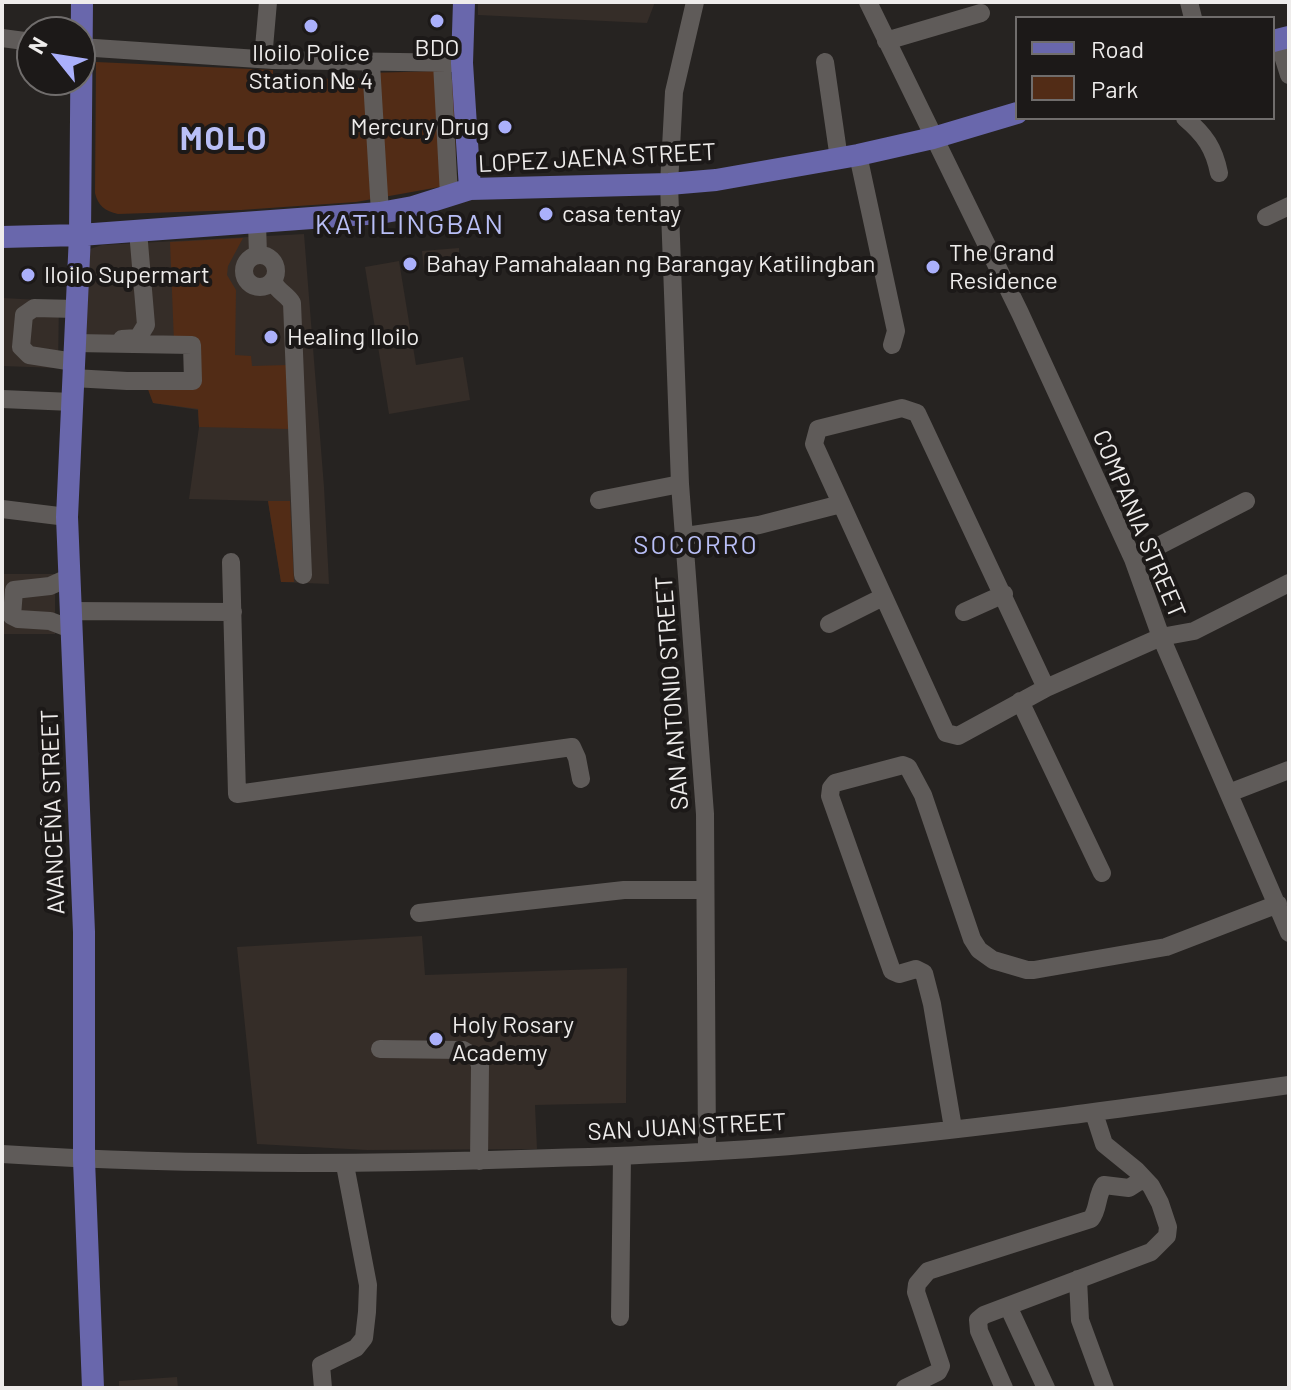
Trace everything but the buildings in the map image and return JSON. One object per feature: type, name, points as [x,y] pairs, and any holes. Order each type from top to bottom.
[{"type":"main road","points":[[459,192],[452,63],[464,2]]},
{"type":"main road","name":"AVANCEÑA STREET","points":[[80,96],[80,235],[67,517],[84,932],[84,1160],[93,1388]]},
{"type":"main road","name":"LOPEZ JAENA STREET","points":[[2,237],[80,235],[380,213],[459,192],[716,180],[848,157],[933,138],[1015,114]]},
{"type":"street","points":[[263,59],[268,2]]},
{"type":"street","name":"SAN ANTONIO STREET","points":[[695,2],[674,92],[669,184],[680,484],[705,814],[707,1151]]},
{"type":"street","name":"COMPANIA STREET","points":[[868,2],[1020,313],[1133,559],[1161,637],[1289,933]]},
{"type":"street","points":[[886,41],[981,13]]},
{"type":"street","points":[[1280,40],[1289,75]]},
{"type":"street","points":[[96,49],[371,64],[452,63]]},
{"type":"street","points":[[825,62],[896,331],[892,345]]},
{"type":"street","points":[[371,64],[380,213]]},
{"type":"street","points":[[1187,120],[1203,133],[1215,151],[1219,173]]},
{"type":"street","points":[[1266,217],[1289,206]]},
{"type":"street","points":[[257,223],[258,255]]},
{"type":"street","points":[[74,354],[123,339],[138,338],[146,325],[138,231]]},
{"type":"street","points":[[273,280],[260,288],[246,280],[245,265],[258,255],[268,257],[275,265],[273,280],[278,290],[292,303],[303,575]]},
{"type":"street","points":[[74,354],[112,380],[193,381],[192,345],[113,344],[74,354],[29,355],[21,347],[24,315],[34,308],[76,309]]},
{"type":"street","points":[[112,380],[113,344]]},
{"type":"street","points":[[2,399],[72,402]]},
{"type":"street","points":[[1046,688],[917,413],[902,408],[818,429],[814,444],[946,733],[958,736],[1046,688],[1161,637],[1194,631],[1289,583]]},
{"type":"street","points":[[599,500],[680,484]]},
{"type":"street","points":[[1133,559],[1246,501]]},
{"type":"street","points":[[686,536],[759,525],[841,504]]},
{"type":"street","points":[[2,509],[67,517]]},
{"type":"street","points":[[231,562],[237,794],[572,747],[581,779]]},
{"type":"street","points":[[70,577],[50,586],[17,588],[7,604],[12,616],[50,621],[233,612]]},
{"type":"street","points":[[964,612],[1004,594]]},
{"type":"street","points":[[829,624],[883,597]]},
{"type":"street","points":[[1020,701],[1102,873]]},
{"type":"street","points":[[953,1128],[924,973],[916,969],[899,974],[892,971],[830,796],[835,783],[903,765],[908,767],[923,795],[972,939],[979,950],[1005,965],[1034,970],[1166,947],[1278,904]]},
{"type":"street","points":[[1229,793],[1289,770]]},
{"type":"street","points":[[419,913],[596,893],[705,890]]},
{"type":"street","points":[[380,1049],[463,1050],[478,1059],[479,1161]]},
{"type":"street","name":"SAN JUAN STREET","points":[[2,1154],[84,1160],[345,1165],[622,1156],[845,1141],[1094,1113],[1289,1085]]},
{"type":"street","points":[[1004,1388],[977,1326],[978,1320],[984,1315],[1151,1252],[1167,1236],[1168,1227],[1160,1203],[1143,1179],[1104,1144],[1094,1113]]},
{"type":"street","points":[[620,1317],[622,1156]]},
{"type":"street","points":[[323,1388],[321,1365],[356,1348],[364,1338],[367,1312],[368,1285],[345,1165]]},
{"type":"street","points":[[905,1388],[938,1372],[941,1366],[916,1292],[917,1284],[928,1271],[1091,1219],[1096,1213],[1098,1194],[1104,1185],[1129,1188],[1143,1179]]},
{"type":"street","points":[[1078,1279],[1080,1320],[1105,1388]]},
{"type":"street","points":[[1008,1306],[1046,1388]]},
{"type":"shaded area","points":[[478,2],[655,2],[647,23],[478,15]]},
{"type":"shaded area","points":[[304,234],[329,584],[281,582],[268,501],[189,499],[199,427],[198,410],[153,403],[196,383],[195,343],[85,340],[90,249],[102,245]]},
{"type":"shaded area","points":[[459,248],[459,267],[424,271],[422,251]]},
{"type":"shaded area","points":[[399,261],[416,365],[463,357],[470,400],[389,414],[365,267]]},
{"type":"shaded area","points":[[2,298],[59,301],[58,368],[2,366]]},
{"type":"shaded area","points":[[2,574],[55,574],[55,634],[2,634]]},
{"type":"shaded area","name":"Holy Rosary Academy","points":[[422,936],[425,975],[627,968],[626,1103],[535,1105],[537,1149],[367,1150],[257,1144],[237,947]]},
{"type":"shaded area","points":[[177,1377],[178,1388],[119,1388],[119,1381]]},
{"type":"green space","points":[[96,62],[273,70],[273,78],[366,79],[367,73],[440,71],[454,82],[456,173],[445,186],[356,202],[118,214],[100,205],[95,193]]},
{"type":"green space","points":[[243,238],[228,266],[227,275],[236,290],[235,355],[251,356],[252,366],[288,365],[289,429],[199,427],[198,409],[153,403],[146,384],[196,384],[195,343],[174,342],[170,242]]},
{"type":"green space","points":[[268,501],[290,501],[294,582],[281,582]]},
{"type":"place","name":"BDO","points":[[437,21]]},
{"type":"place","name":"Iloilo Police Station № 4","points":[[311,26]]},
{"type":"place","name":"Mercury Drug","points":[[505,127]]},
{"type":"place","name":"casa tentay","points":[[546,214]]},
{"type":"place","name":"Bahay Pamahalaan ng Barangay Katilingban","points":[[410,264]]},
{"type":"place","name":"The Grand Residence","points":[[933,267]]},
{"type":"place","name":"Iloilo Supermart","points":[[28,275]]},
{"type":"place","name":"Healing Iloilo","points":[[271,337]]},
{"type":"place","name":"Holy Rosary Academy","points":[[436,1039]]},
{"type":"district","name":"MOLO","points":[[224,139]]},
{"type":"district","name":"KATILINGBAN","points":[[410,225]]},
{"type":"district","name":"SOCORRO","points":[[696,545]]}]
